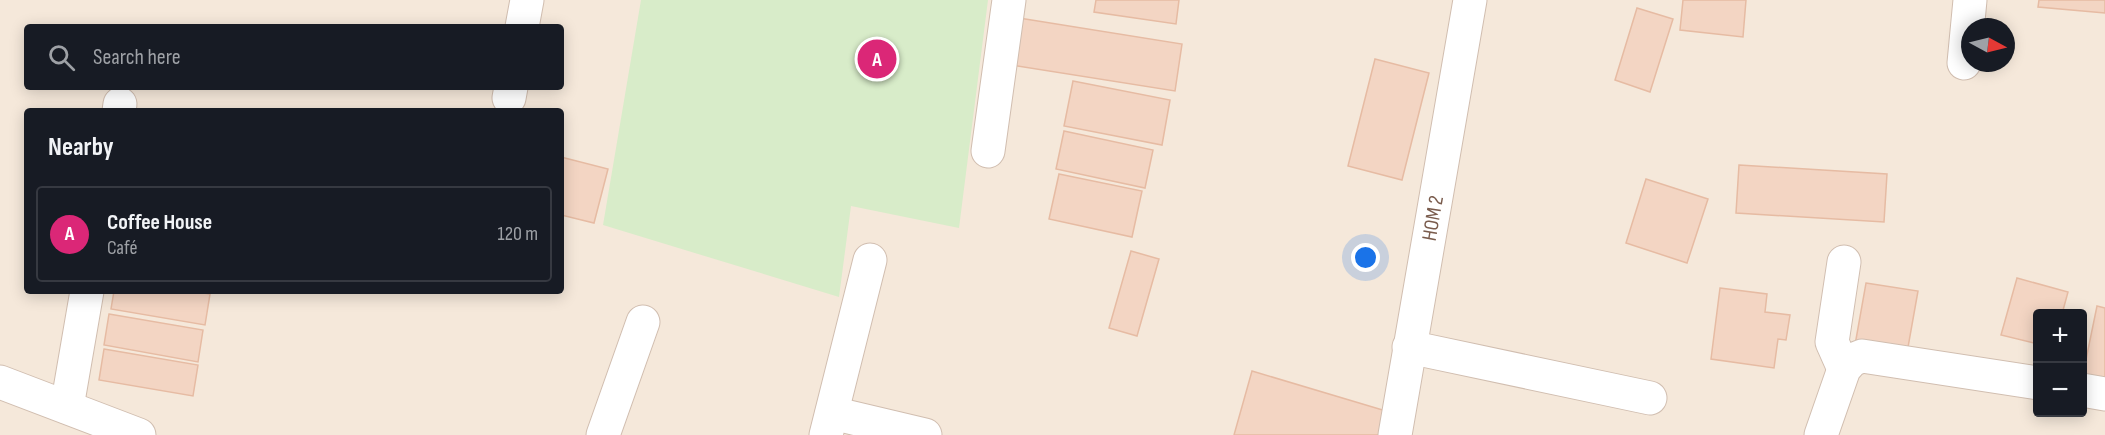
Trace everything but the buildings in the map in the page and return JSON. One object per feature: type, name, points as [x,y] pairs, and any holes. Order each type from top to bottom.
[{"type":"street","points":[[523,24],[527,0]]},
{"type":"street","points":[[988,152],[1009,0]]},
{"type":"street","name":"HOM 2","points":[[1395,435],[1470,0]]},
{"type":"street","points":[[1968,18],[1970,0]]},
{"type":"street","points":[[870,260],[829,424],[925,435]]},
{"type":"street","points":[[1844,262],[1832,342],[1844,369]]},
{"type":"street","points":[[67,407],[86,294]]},
{"type":"street","points":[[603,435],[643,322]]},
{"type":"street","points":[[1409,347],[1650,398]]},
{"type":"street","points":[[1821,435],[1844,369],[1852,360],[1862,356],[2033,382]]},
{"type":"street","points":[[0,382],[139,435]]},
{"type":"street","points":[[2087,391],[2105,394]]},
{"type":"shaded area","points":[[0,0],[2105,0],[2105,435],[139,435],[0,382]]},
{"type":"shaded area","points":[[0,390],[117,435],[0,435]]},
{"type":"green space","points":[[641,0],[988,0],[959,228],[851,206],[839,297],[603,225]]},
{"type":"place","name":"Coffee House","points":[[877,59]]}]
